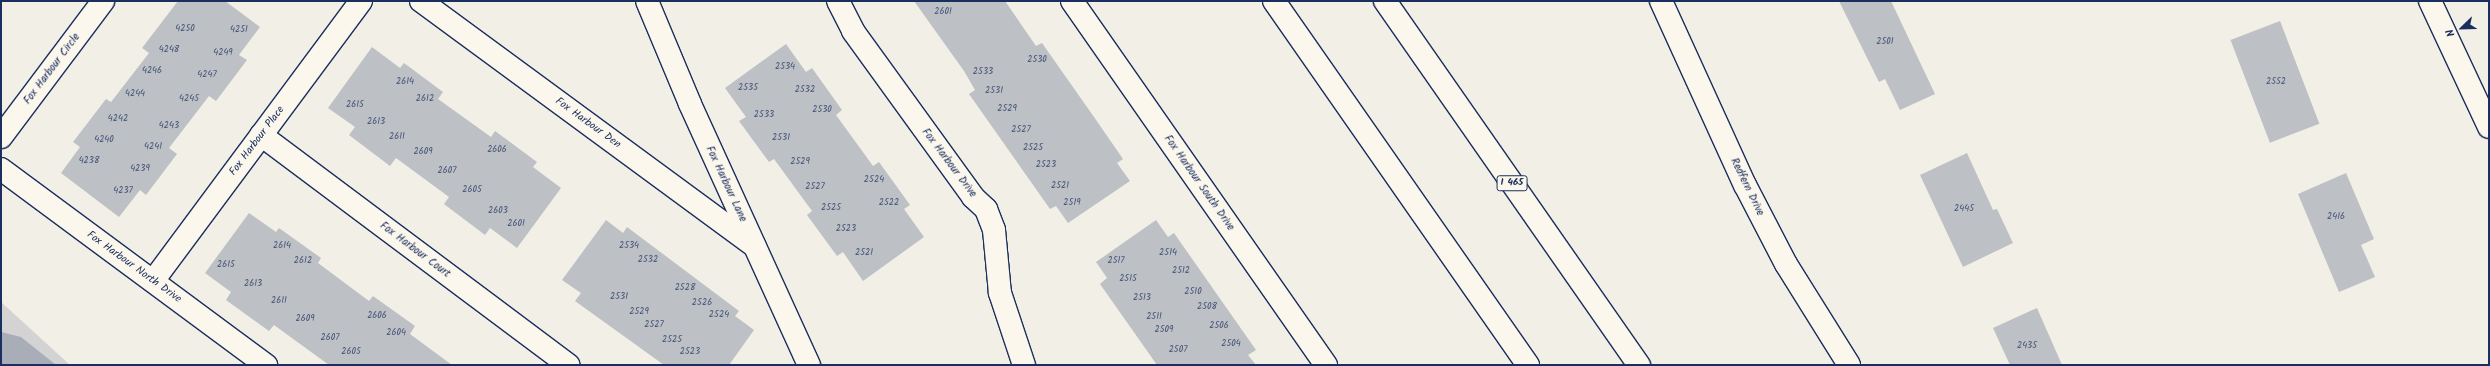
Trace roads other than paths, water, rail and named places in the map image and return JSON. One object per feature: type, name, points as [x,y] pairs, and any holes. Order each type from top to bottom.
[{"type":"main road","name":"Fox Harbour Circle","points":[[1,138],[103,1]]},
{"type":"main road","name":"Fox Harbour Place","points":[[153,281],[361,1]]},
{"type":"main road","name":"Fox Harbour Den","points":[[421,1],[755,246]]},
{"type":"main road","name":"Fox Harbour Lane","points":[[647,1],[690,104],[809,365]]},
{"type":"main road","name":"Fox Harbour Drive","points":[[838,1],[853,31],[973,197],[986,209],[994,230],[1000,293],[1024,365]]},
{"type":"main road","name":"Fox Harbour South Drive","points":[[1072,1],[1326,365]]},
{"type":"main road","points":[[1274,1],[1528,365]]},
{"type":"main road","name":"I 465","points":[[1385,1],[1639,365]]},
{"type":"main road","name":"Redfern Drive","points":[[1662,1],[1745,184],[1786,264],[1849,365]]},
{"type":"main road","points":[[2430,1],[2489,127]]},
{"type":"main road","name":"Fox Harbour Court","points":[[261,135],[569,365]]},
{"type":"main road","name":"Fox Harbour North Drive","points":[[1,169],[266,365]]}]
